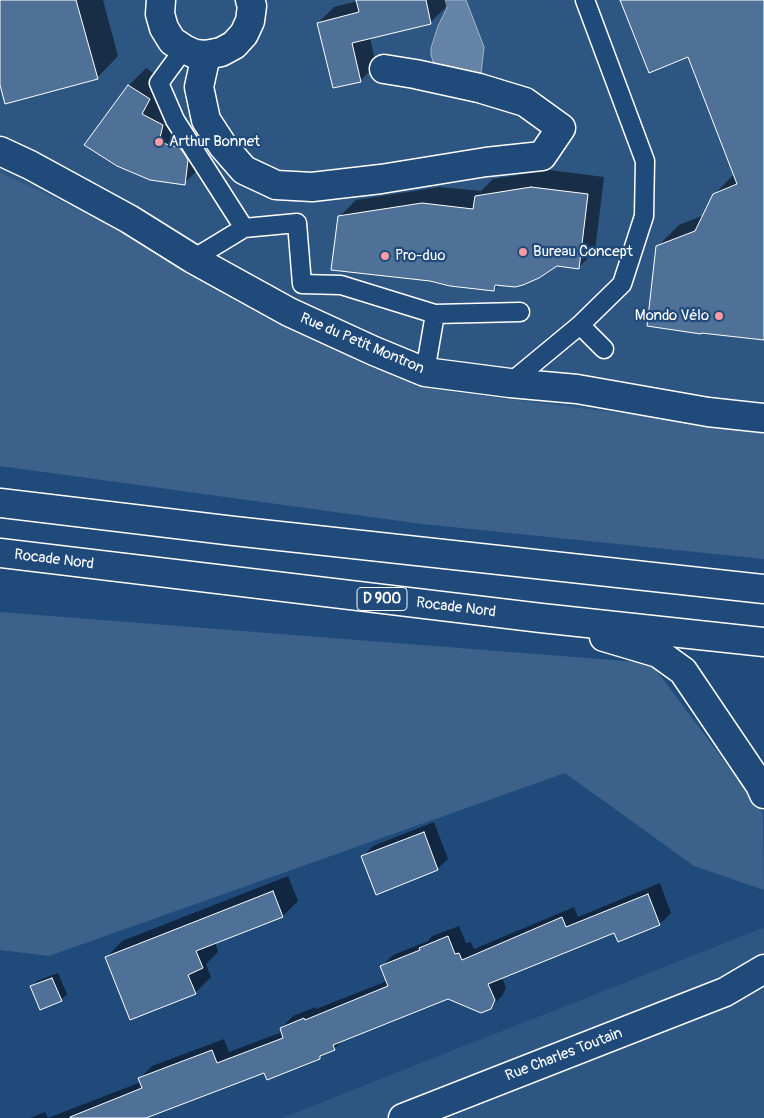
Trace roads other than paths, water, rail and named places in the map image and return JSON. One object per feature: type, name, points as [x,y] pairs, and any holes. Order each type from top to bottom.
[{"type":"street","points":[[160,0],[160,14],[164,28],[172,41],[195,52],[221,52],[234,45],[244,34],[250,21],[252,6],[250,0]]},
{"type":"street","points":[[195,52],[199,87],[206,120],[223,146],[244,170],[276,185],[312,187],[381,179],[486,162],[542,156],[561,128],[525,102],[478,88],[384,69]]},
{"type":"street","name":"Rue du Petit Montron","points":[[0,152],[30,165],[129,219],[193,259],[290,312],[374,351],[425,372],[583,390],[708,412],[764,418]]},
{"type":"street","points":[[0,503],[234,531],[764,589]]},
{"type":"street","name":"Rocade Nord","points":[[0,553],[541,618],[764,642]]},
{"type":"street","points":[[541,618],[658,653],[683,671],[760,785],[764,794]]},
{"type":"street","name":"Rue Charles Toutain","points":[[403,1118],[726,992],[764,969]]},
{"type":"street","name":"Rue Charles Toutain","points":[[726,992],[764,987]]},
{"type":"lane","points":[[510,383],[580,325],[622,284],[644,216],[645,161],[584,0]]},
{"type":"lane","points":[[195,52],[159,83],[175,120],[244,228]]},
{"type":"lane","points":[[193,259],[244,228],[297,223],[302,284],[341,286],[435,314],[520,312]]},
{"type":"lane","points":[[425,372],[435,314]]},
{"type":"lane","points":[[580,325],[604,348]]},
{"type":"place","name":"Arthur Bonnet","points":[[159,142]]},
{"type":"place","name":"Bureau Concept","points":[[523,252]]},
{"type":"place","name":"Pro-duo","points":[[385,256]]},
{"type":"place","name":"Mondo Vélo","points":[[719,316]]}]
